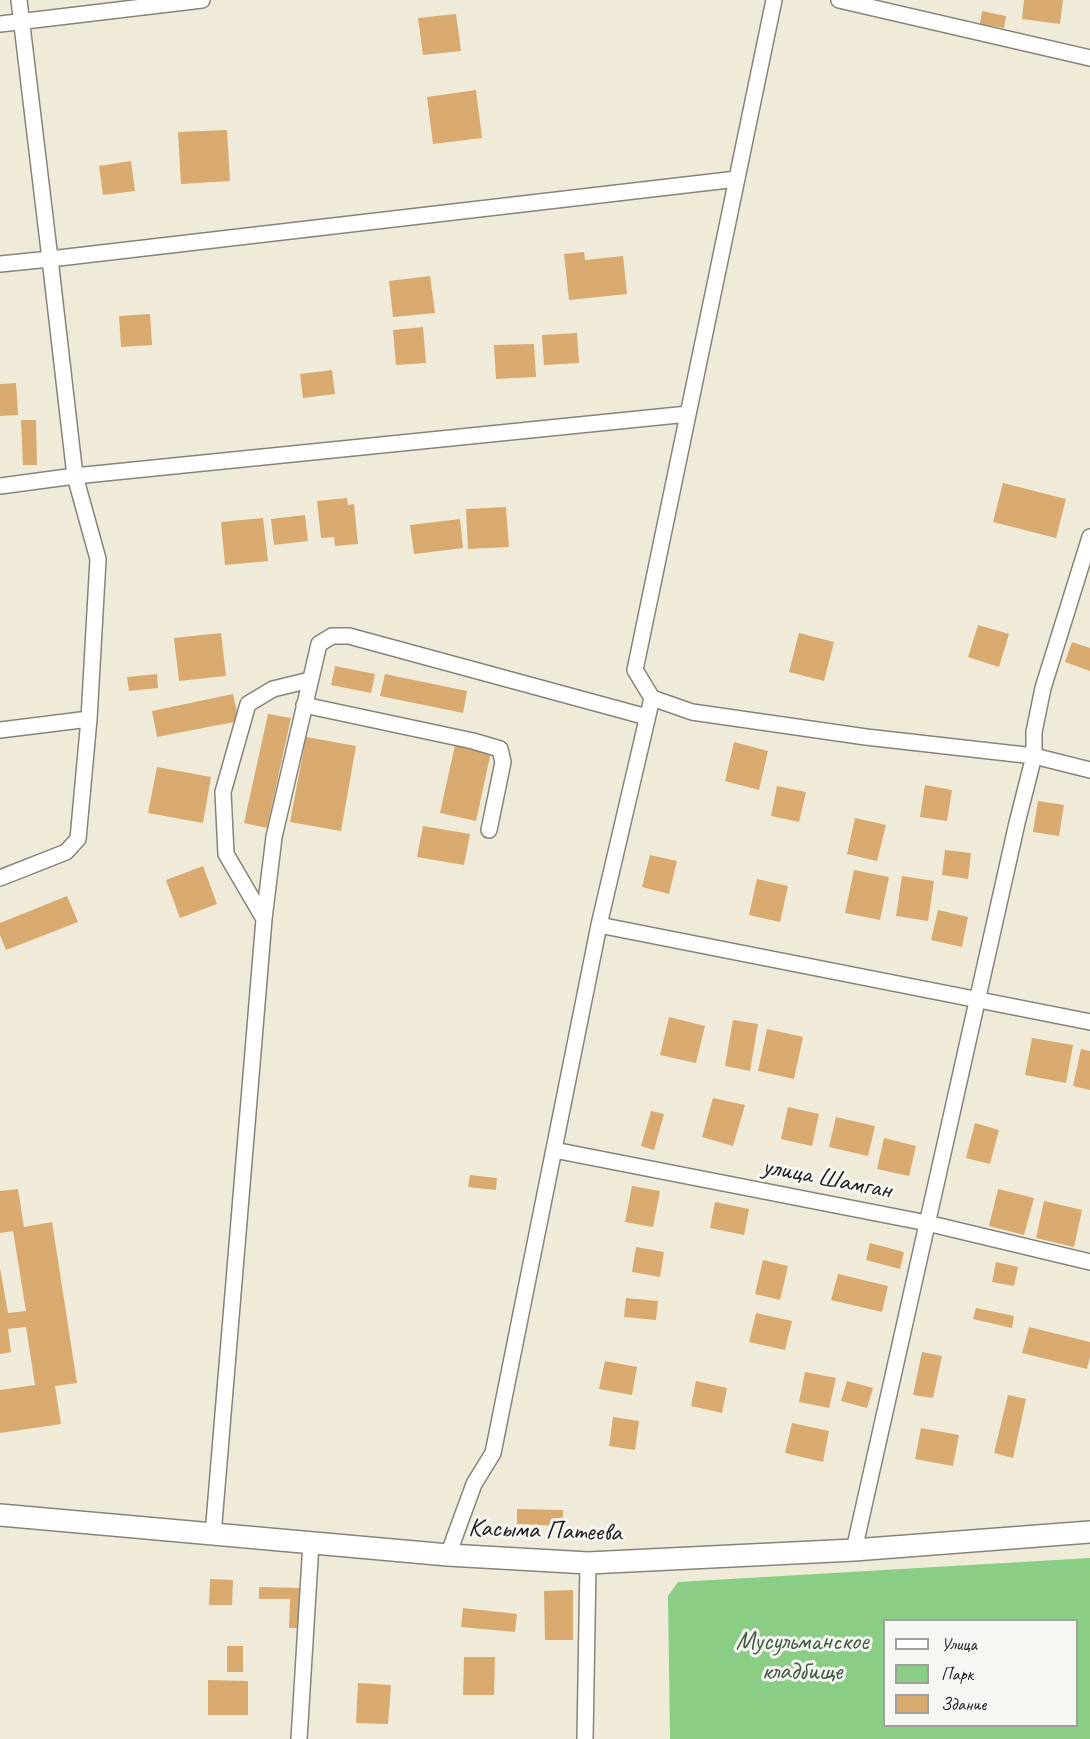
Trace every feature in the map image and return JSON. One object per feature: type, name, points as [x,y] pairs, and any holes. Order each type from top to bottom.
[{"type":"main road","name":"Касыма Патеева","points":[[0,1515],[448,1555],[588,1563],[854,1550],[1090,1532]]},
{"type":"street","points":[[0,879],[66,852],[78,839],[98,559],[75,476],[19,0]]},
{"type":"street","points":[[0,24],[202,0]]},
{"type":"street","points":[[774,0],[635,670],[652,698],[692,712],[866,737],[1034,756],[1090,770]]},
{"type":"street","points":[[839,0],[1090,58]]},
{"type":"street","points":[[0,264],[737,179]]},
{"type":"street","points":[[0,486],[75,476],[688,414]]},
{"type":"street","points":[[854,1550],[1034,756],[1034,732],[1043,688],[1090,537]]},
{"type":"street","points":[[213,1534],[264,919],[274,837],[320,644],[332,636],[349,636],[647,717]]},
{"type":"street","points":[[264,919],[226,854],[223,792],[248,704],[273,689],[310,680]]},
{"type":"street","points":[[448,1555],[474,1484],[493,1453],[599,925],[652,698]]},
{"type":"street","points":[[304,705],[473,741],[500,749],[503,762],[489,830]]},
{"type":"street","points":[[0,730],[88,719]]},
{"type":"street","points":[[599,925],[1090,1022]]},
{"type":"street","name":"улица Шамган","points":[[554,1150],[927,1223],[1090,1263]]},
{"type":"street","points":[[299,1739],[311,1543]]},
{"type":"street","points":[[585,1739],[588,1563]]},
{"type":"green space","name":"Мусульманское кладбище","points":[[1090,1558],[1090,1739],[670,1739],[668,1596],[678,1582]]},
{"type":"building","points":[[1024,0],[1063,0],[1060,24],[1022,19]]},
{"type":"building","points":[[982,11],[1006,16],[1004,28],[980,24]]},
{"type":"building","points":[[456,14],[461,51],[423,55],[418,18]]},
{"type":"building","points":[[476,90],[482,138],[433,144],[427,97]]},
{"type":"building","points":[[227,130],[230,181],[181,184],[178,132]]},
{"type":"building","points":[[131,161],[135,191],[103,195],[99,166]]},
{"type":"building","points":[[584,252],[585,260],[623,256],[627,294],[569,300],[564,254]]},
{"type":"building","points":[[430,276],[435,313],[393,317],[389,281]]},
{"type":"building","points":[[150,314],[152,345],[121,347],[119,316]]},
{"type":"building","points":[[423,327],[426,363],[396,365],[393,330]]},
{"type":"building","points":[[577,333],[579,363],[544,365],[542,335]]},
{"type":"building","points":[[534,344],[536,377],[496,379],[494,345]]},
{"type":"building","points":[[332,370],[335,394],[303,398],[300,374]]},
{"type":"building","points":[[16,383],[18,415],[0,416],[0,384]]},
{"type":"building","points":[[21,420],[36,420],[37,465],[23,465]]},
{"type":"building","points":[[1003,483],[1066,499],[1056,538],[993,522]]},
{"type":"building","points":[[347,498],[348,505],[354,504],[358,544],[335,546],[334,537],[321,538],[317,501]]},
{"type":"building","points":[[506,507],[509,547],[468,549],[466,509]]},
{"type":"building","points":[[305,515],[308,541],[274,545],[271,519]]},
{"type":"building","points":[[263,518],[268,561],[225,565],[221,522]]},
{"type":"building","points":[[460,519],[463,548],[414,554],[410,525]]},
{"type":"building","points":[[978,625],[1009,634],[999,667],[968,657]]},
{"type":"building","points":[[221,633],[226,676],[179,681],[174,638]]},
{"type":"building","points":[[799,633],[834,642],[824,681],[789,672]]},
{"type":"building","points":[[1072,642],[1090,648],[1090,671],[1065,662]]},
{"type":"building","points":[[335,666],[375,674],[371,693],[331,685]]},
{"type":"building","points":[[157,674],[158,688],[129,691],[127,677]]},
{"type":"building","points":[[385,674],[467,691],[463,713],[380,696]]},
{"type":"building","points":[[233,694],[239,721],[157,737],[152,711]]},
{"type":"building","points":[[268,714],[291,718],[267,828],[244,823]]},
{"type":"building","points":[[306,737],[356,746],[341,831],[290,822]]},
{"type":"building","points":[[734,742],[768,751],[759,790],[725,781]]},
{"type":"building","points":[[455,745],[491,752],[476,821],[440,813]]},
{"type":"building","points":[[157,767],[211,777],[203,823],[148,813]]},
{"type":"building","points":[[925,785],[952,790],[947,821],[920,817]]},
{"type":"building","points":[[777,786],[806,792],[799,822],[771,816]]},
{"type":"building","points":[[1038,801],[1064,805],[1059,836],[1033,832]]},
{"type":"building","points":[[855,818],[886,825],[877,861],[847,854]]},
{"type":"building","points":[[423,826],[470,834],[464,865],[417,857]]},
{"type":"building","points":[[945,850],[971,853],[968,879],[942,875]]},
{"type":"building","points":[[650,855],[677,861],[669,894],[642,887]]},
{"type":"building","points":[[203,866],[217,904],[180,918],[166,880]]},
{"type":"building","points":[[854,870],[889,877],[880,920],[845,913]]},
{"type":"building","points":[[902,876],[934,881],[928,921],[896,916]]},
{"type":"building","points":[[757,879],[788,886],[780,922],[749,915]]},
{"type":"building","points":[[67,896],[78,922],[6,950],[0,935],[0,923]]},
{"type":"building","points":[[938,910],[968,917],[962,947],[931,940]]},
{"type":"building","points":[[669,1017],[705,1026],[696,1063],[660,1055]]},
{"type":"building","points":[[733,1020],[758,1024],[750,1071],[725,1066]]},
{"type":"building","points":[[767,1029],[803,1037],[794,1079],[758,1071]]},
{"type":"building","points":[[1032,1038],[1073,1045],[1066,1083],[1025,1075]]},
{"type":"building","points":[[1081,1049],[1090,1051],[1090,1090],[1073,1086]]},
{"type":"building","points":[[713,1098],[745,1105],[733,1146],[702,1137]]},
{"type":"building","points":[[788,1107],[819,1114],[812,1146],[781,1139]]},
{"type":"building","points":[[651,1111],[664,1114],[654,1150],[641,1146]]},
{"type":"building","points":[[836,1117],[875,1126],[868,1156],[829,1147]]},
{"type":"building","points":[[975,1123],[999,1130],[990,1164],[966,1158]]},
{"type":"building","points":[[884,1138],[916,1146],[909,1176],[877,1169]]},
{"type":"building","points":[[470,1175],[497,1178],[496,1190],[468,1187]]},
{"type":"building","points":[[632,1186],[660,1191],[653,1227],[625,1222]]},
{"type":"building","points":[[18,1189],[24,1227],[52,1222],[77,1383],[55,1386],[61,1424],[0,1433],[0,1390],[35,1385],[26,1327],[8,1329],[11,1352],[0,1354],[0,1268],[8,1313],[26,1311],[13,1231],[0,1233],[0,1191]]},
{"type":"building","points":[[998,1189],[1034,1198],[1024,1235],[989,1226]]},
{"type":"building","points":[[1044,1201],[1082,1210],[1074,1247],[1036,1238]]},
{"type":"building","points":[[715,1202],[749,1209],[744,1235],[710,1228]]},
{"type":"building","points":[[870,1243],[904,1252],[900,1269],[866,1260]]},
{"type":"building","points":[[636,1247],[664,1252],[660,1277],[632,1272]]},
{"type":"building","points":[[763,1260],[788,1266],[780,1300],[755,1294]]},
{"type":"building","points":[[996,1262],[1018,1267],[1014,1286],[992,1282]]},
{"type":"building","points":[[838,1274],[888,1286],[882,1312],[831,1300]]},
{"type":"building","points":[[626,1298],[658,1301],[656,1320],[624,1317]]},
{"type":"building","points":[[976,1308],[1014,1316],[1012,1328],[973,1319]]},
{"type":"building","points":[[756,1313],[792,1321],[785,1350],[749,1342]]},
{"type":"building","points":[[1029,1327],[1090,1342],[1087,1369],[1022,1353]]},
{"type":"building","points":[[922,1352],[942,1356],[933,1398],[913,1395]]},
{"type":"building","points":[[605,1361],[637,1367],[632,1395],[599,1389]]},
{"type":"building","points":[[805,1372],[836,1378],[829,1408],[799,1402]]},
{"type":"building","points":[[696,1381],[727,1388],[722,1413],[691,1406]]},
{"type":"building","points":[[847,1381],[873,1388],[867,1408],[841,1401]]},
{"type":"building","points":[[1008,1395],[1026,1399],[1013,1458],[994,1453]]},
{"type":"building","points":[[613,1417],[639,1421],[635,1450],[609,1446]]},
{"type":"building","points":[[792,1423],[829,1431],[823,1462],[785,1453]]},
{"type":"building","points":[[921,1428],[959,1435],[953,1466],[915,1459]]},
{"type":"building","points":[[517,1509],[563,1510],[563,1526],[517,1524]]},
{"type":"building","points":[[210,1579],[233,1580],[232,1605],[209,1605]]},
{"type":"building","points":[[259,1587],[300,1588],[300,1628],[289,1628],[290,1599],[259,1599]]},
{"type":"building","points":[[573,1590],[573,1640],[545,1640],[544,1591]]},
{"type":"building","points":[[463,1608],[517,1614],[515,1632],[461,1627]]},
{"type":"building","points":[[227,1646],[243,1646],[243,1672],[227,1672]]},
{"type":"building","points":[[464,1657],[495,1657],[494,1695],[463,1695]]},
{"type":"building","points":[[208,1680],[248,1681],[248,1715],[208,1715]]},
{"type":"building","points":[[358,1683],[391,1685],[388,1724],[356,1723]]}]
